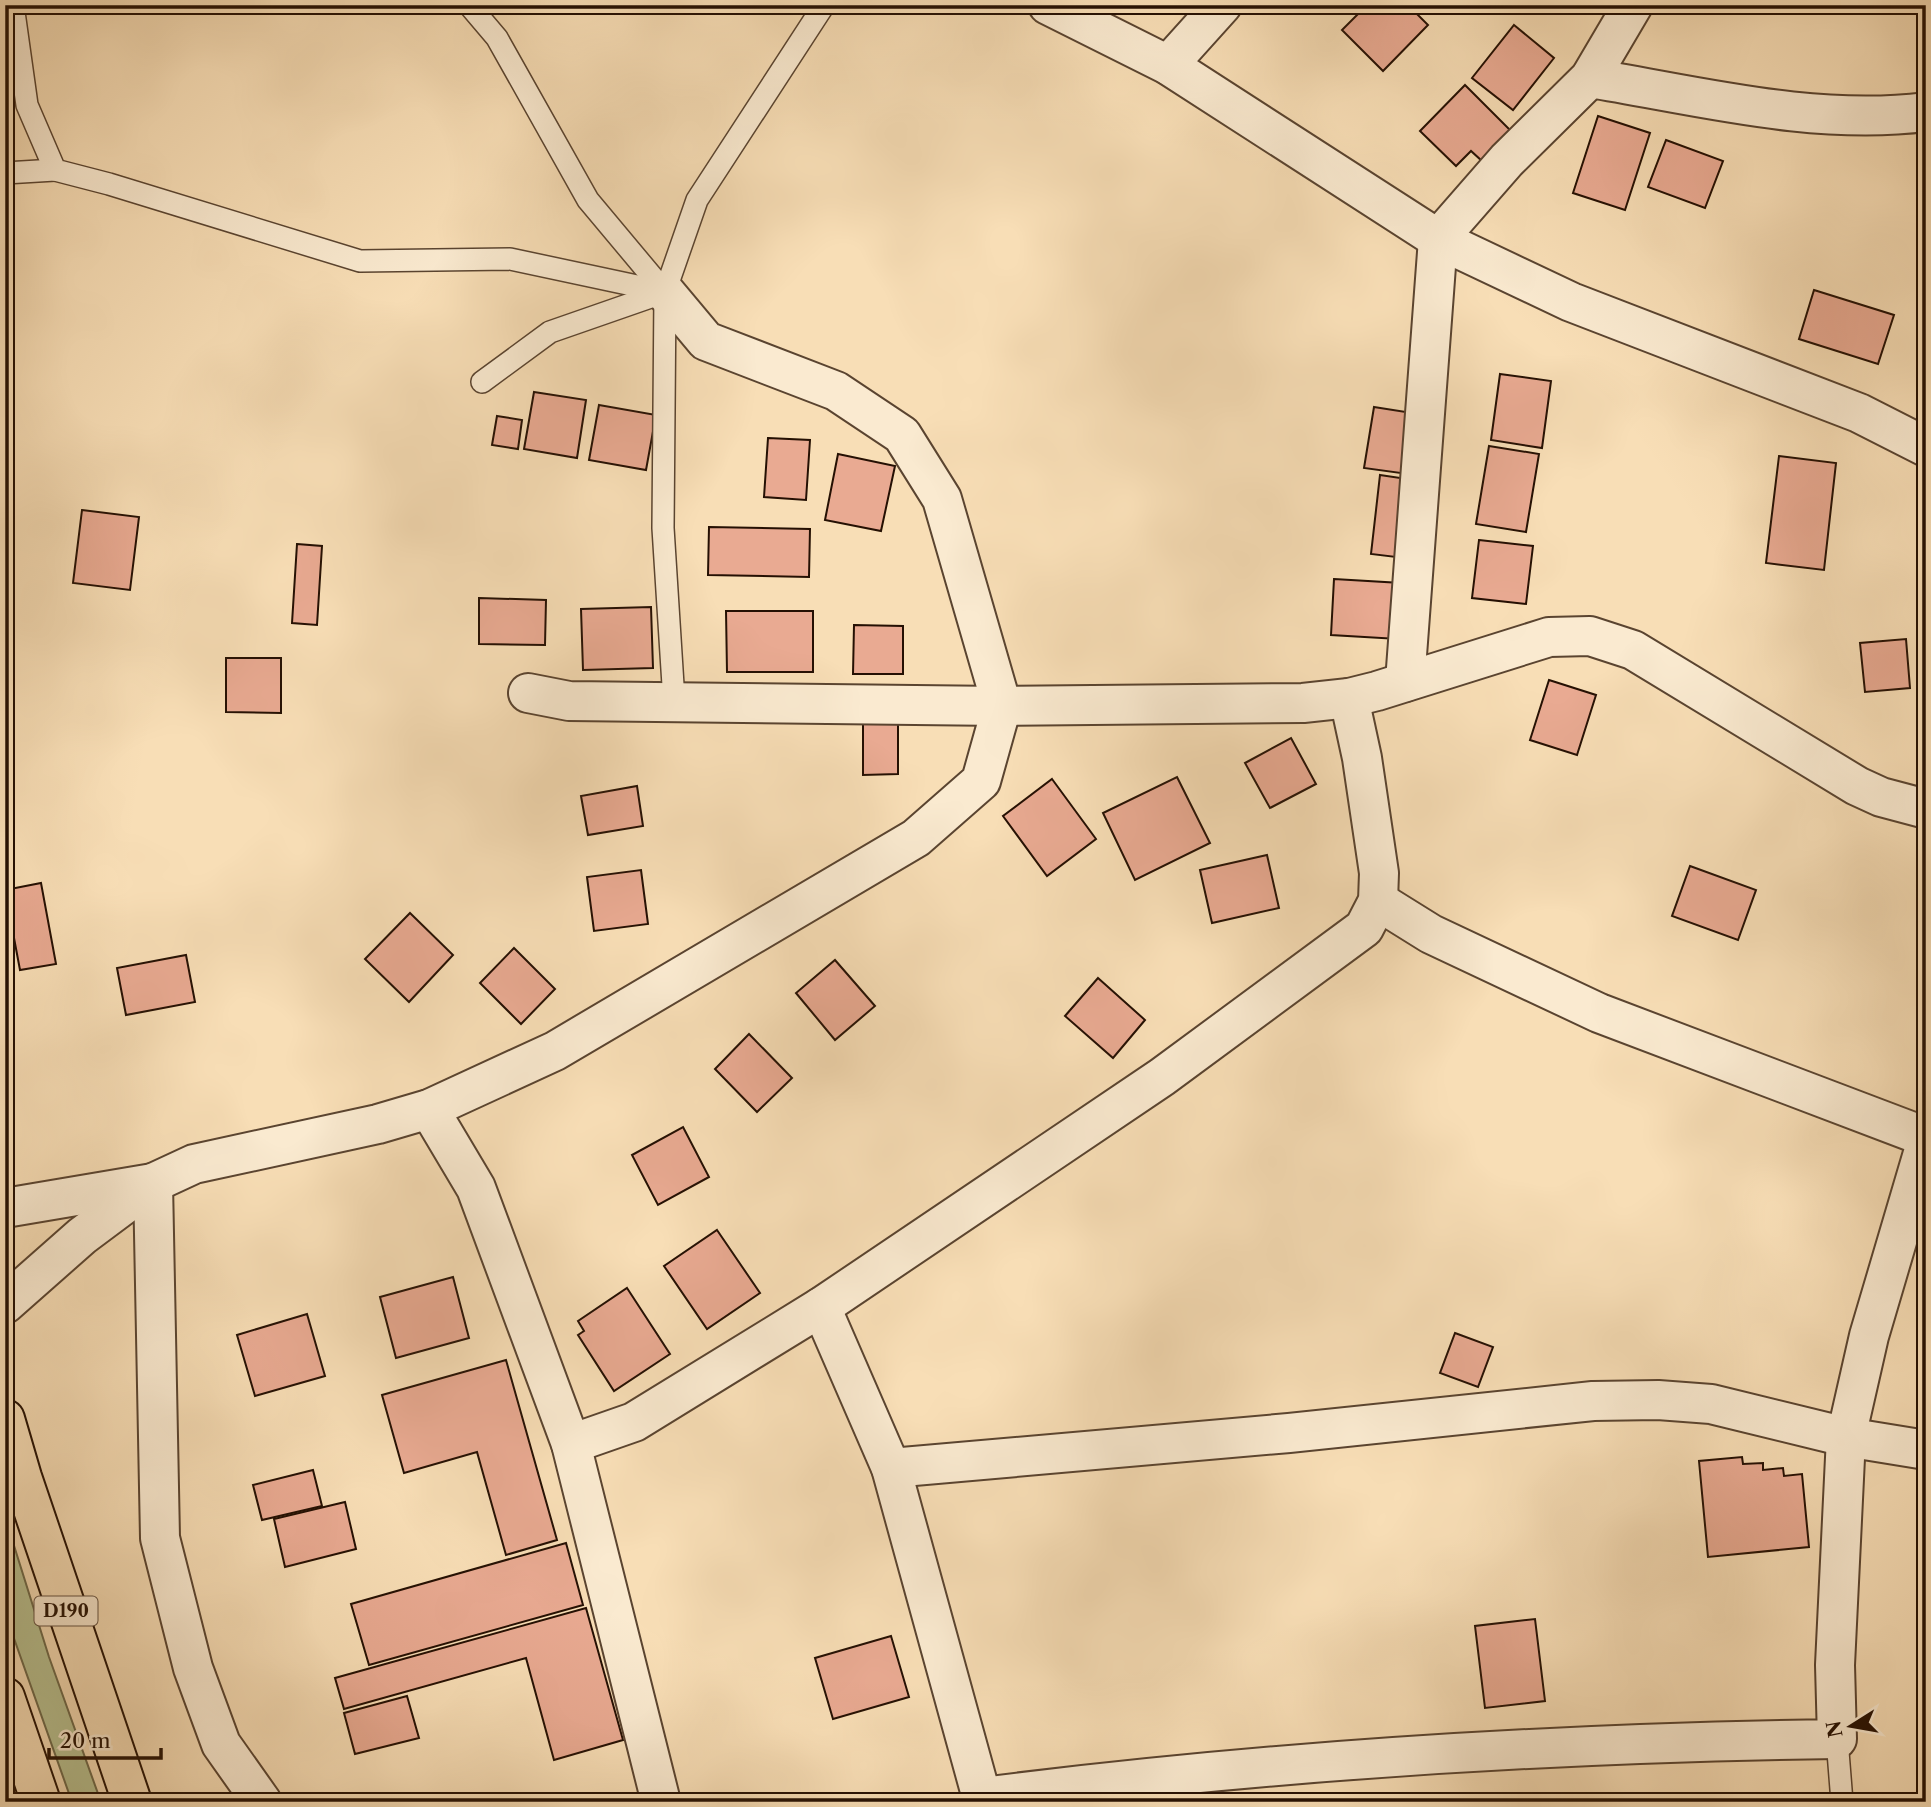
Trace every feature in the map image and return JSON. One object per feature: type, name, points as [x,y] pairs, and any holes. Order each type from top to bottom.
[{"type":"highway","name":"D190","points":[[5,1419],[22,1478],[132,1802]]},
{"type":"highway","points":[[5,1697],[41,1802]]},
{"type":"street","points":[[1048,5],[1168,65],[1438,239],[1571,302],[1859,413],[1926,447]]},
{"type":"street","points":[[1168,65],[1222,5]]},
{"type":"street","points":[[1405,682],[1438,239],[1507,160],[1590,79],[1633,5]]},
{"type":"street","points":[[1590,79],[1819,115],[1871,117],[1926,112]]},
{"type":"street","points":[[5,1304],[82,1236],[153,1183],[194,1164],[378,1124],[429,1108],[555,1051],[916,838],[981,781],[1002,706],[942,499],[902,435],[836,391],[706,341],[666,292]]},
{"type":"street","points":[[528,693],[569,701],[1002,706],[1303,703],[1349,698],[1549,637],[1570,635],[1601,638],[1633,650],[1857,786],[1881,797],[1926,808]]},
{"type":"street","points":[[571,1444],[634,1422],[821,1307],[1162,1077],[1364,928],[1378,901],[1377,854],[1362,758],[1349,698]]},
{"type":"street","points":[[1378,901],[1431,934],[1600,1013],[1926,1137]]},
{"type":"street","points":[[429,1108],[476,1188],[571,1444],[661,1802]]},
{"type":"street","points":[[821,1307],[891,1468],[982,1799],[1245,1767],[1428,1752],[1564,1745],[1837,1739],[1835,1665],[1846,1437],[1869,1336],[1926,1143]]},
{"type":"street","points":[[5,1208],[153,1183]]},
{"type":"street","points":[[153,1183],[160,1538],[193,1668],[221,1744],[262,1802]]},
{"type":"street","points":[[891,1468],[1289,1433],[1593,1401],[1658,1400],[1711,1404],[1846,1437],[1926,1450]]},
{"type":"lane","points":[[13,5],[27,105],[55,170]]},
{"type":"lane","points":[[469,5],[496,38],[588,200],[666,292]]},
{"type":"lane","points":[[674,701],[663,528],[666,292],[697,200],[824,5]]},
{"type":"lane","points":[[5,173],[55,170],[110,184],[360,261],[510,259],[666,292]]},
{"type":"lane","points":[[482,382],[550,332],[666,292]]},
{"type":"lane","points":[[1837,1739],[1842,1802]]},
{"type":"green space","points":[[5,1517],[49,1657],[101,1802],[72,1802],[5,1613]]},
{"type":"building","points":[[1367,5],[1408,5],[1428,25],[1383,71],[1342,30]]},
{"type":"building","points":[[1514,25],[1554,58],[1513,110],[1472,78]]},
{"type":"building","points":[[1465,85],[1511,131],[1482,161],[1471,151],[1456,166],[1420,131]]},
{"type":"building","points":[[1598,116],[1650,133],[1625,210],[1573,193]]},
{"type":"building","points":[[1666,140],[1723,161],[1705,208],[1648,187]]},
{"type":"building","points":[[1926,209],[1926,277],[1919,276]]},
{"type":"building","points":[[1814,290],[1894,315],[1878,364],[1799,339]]},
{"type":"building","points":[[1500,374],[1551,381],[1542,448],[1491,440]]},
{"type":"building","points":[[534,392],[586,400],[577,458],[524,449]]},
{"type":"building","points":[[599,405],[656,415],[646,470],[589,460]]},
{"type":"building","points":[[1374,407],[1425,415],[1415,475],[1364,468]]},
{"type":"building","points":[[497,416],[522,420],[518,449],[492,445]]},
{"type":"building","points":[[768,438],[810,440],[806,500],[764,497]]},
{"type":"building","points":[[1489,446],[1539,454],[1526,532],[1476,524]]},
{"type":"building","points":[[838,454],[895,466],[881,531],[825,520]]},
{"type":"building","points":[[1779,456],[1836,463],[1824,570],[1766,563]]},
{"type":"building","points":[[1380,475],[1414,480],[1404,558],[1371,554]]},
{"type":"building","points":[[82,510],[139,517],[130,590],[73,583]]},
{"type":"building","points":[[709,527],[810,529],[809,577],[708,575]]},
{"type":"building","points":[[1479,540],[1533,546],[1526,604],[1472,598]]},
{"type":"building","points":[[297,544],[322,546],[317,625],[292,623]]},
{"type":"building","points":[[1334,579],[1401,583],[1398,639],[1331,635]]},
{"type":"building","points":[[479,598],[546,600],[545,645],[479,644]]},
{"type":"building","points":[[651,607],[653,668],[583,670],[581,609]]},
{"type":"building","points":[[726,611],[813,611],[813,672],[727,672]]},
{"type":"building","points":[[854,625],[903,626],[903,674],[853,674]]},
{"type":"building","points":[[1906,639],[1910,688],[1865,692],[1860,643]]},
{"type":"building","points":[[226,658],[281,658],[281,713],[226,712]]},
{"type":"building","points":[[1549,680],[1596,695],[1577,755],[1530,740]]},
{"type":"building","points":[[863,718],[898,718],[898,774],[863,775]]},
{"type":"building","points":[[1291,738],[1316,784],[1270,808],[1245,763]]},
{"type":"building","points":[[1177,777],[1210,843],[1135,880],[1103,813]]},
{"type":"building","points":[[1052,779],[1096,839],[1047,876],[1003,816]]},
{"type":"building","points":[[637,786],[643,826],[588,835],[581,796]]},
{"type":"building","points":[[1267,855],[1279,908],[1212,923],[1200,870]]},
{"type":"building","points":[[1690,866],[1756,890],[1738,940],[1672,916]]},
{"type":"building","points":[[641,870],[648,924],[594,931],[587,877]]},
{"type":"building","points":[[41,883],[56,964],[20,970],[5,890]]},
{"type":"building","points":[[410,913],[453,955],[409,1002],[365,959]]},
{"type":"building","points":[[514,948],[555,989],[521,1024],[480,983]]},
{"type":"building","points":[[186,955],[195,1002],[126,1015],[117,968]]},
{"type":"building","points":[[835,960],[875,1006],[835,1040],[796,993]]},
{"type":"building","points":[[1098,978],[1145,1020],[1113,1058],[1065,1016]]},
{"type":"building","points":[[749,1034],[792,1078],[757,1112],[715,1069]]},
{"type":"building","points":[[683,1127],[709,1177],[658,1205],[632,1155]]},
{"type":"building","points":[[717,1230],[760,1293],[707,1329],[664,1266]]},
{"type":"building","points":[[453,1277],[469,1338],[396,1358],[380,1297]]},
{"type":"building","points":[[627,1288],[670,1354],[614,1391],[578,1335],[584,1331],[578,1321]]},
{"type":"building","points":[[307,1314],[325,1376],[255,1396],[237,1335]]},
{"type":"building","points":[[1455,1333],[1493,1347],[1478,1387],[1440,1373]]},
{"type":"building","points":[[506,1360],[557,1540],[506,1555],[477,1452],[404,1473],[382,1395]]},
{"type":"building","points":[[1742,1457],[1743,1464],[1763,1463],[1763,1470],[1783,1468],[1784,1476],[1802,1474],[1809,1547],[1708,1557],[1699,1461]]},
{"type":"building","points":[[313,1470],[322,1506],[262,1520],[253,1485]]},
{"type":"building","points":[[345,1502],[356,1549],[285,1567],[274,1519]]},
{"type":"building","points":[[566,1543],[583,1605],[369,1665],[351,1604]]},
{"type":"building","points":[[586,1608],[623,1740],[554,1760],[526,1658],[344,1709],[335,1678]]},
{"type":"building","points":[[1535,1619],[1545,1701],[1485,1708],[1475,1626]]},
{"type":"building","points":[[891,1636],[909,1697],[833,1719],[815,1658]]},
{"type":"building","points":[[407,1696],[419,1738],[355,1754],[344,1713]]}]
